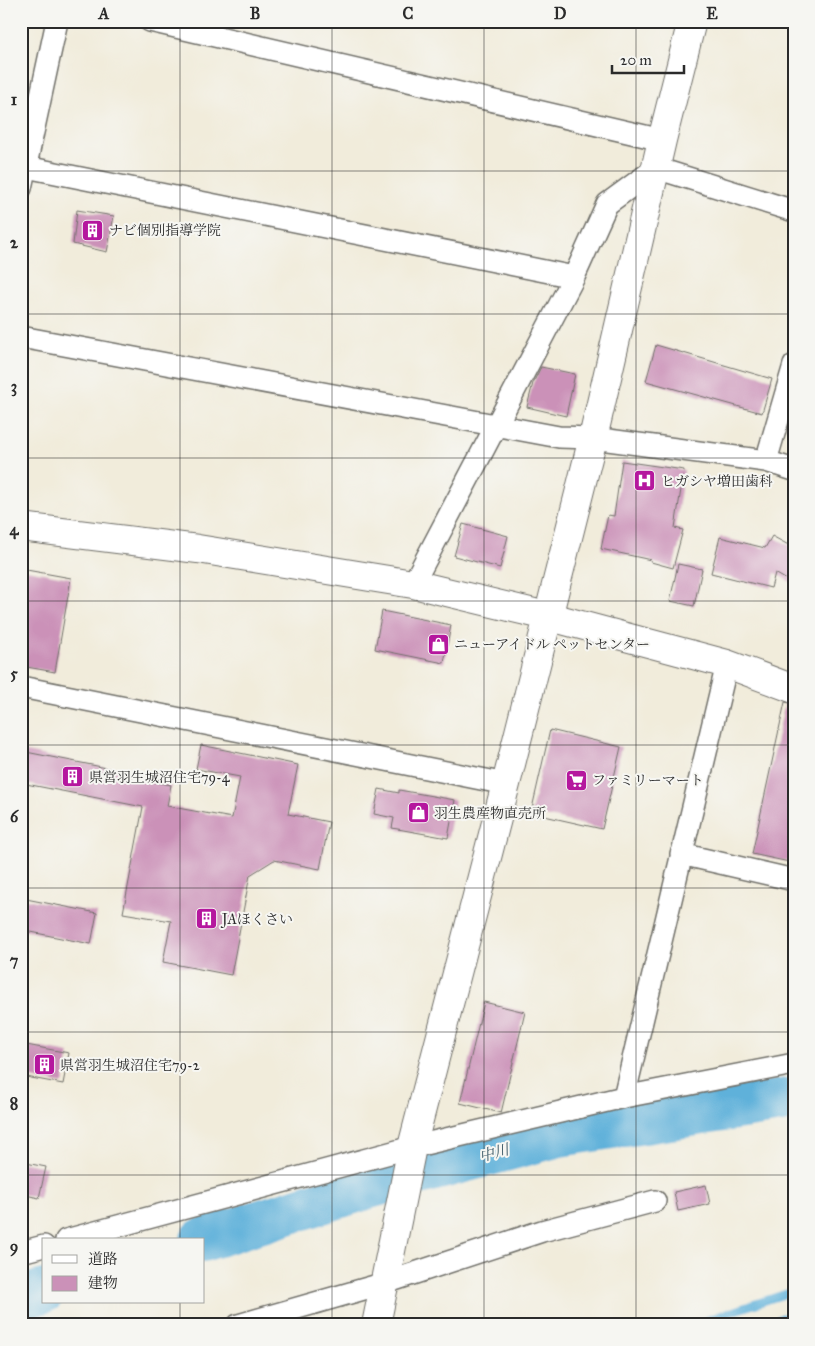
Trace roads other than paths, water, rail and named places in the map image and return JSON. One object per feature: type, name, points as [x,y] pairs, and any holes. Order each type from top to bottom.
[{"type":"street","points":[[21,188],[57,21]]},
{"type":"street","points":[[150,21],[662,140]]},
{"type":"street","points":[[376,1325],[412,1147],[506,784],[592,438],[692,21]]},
{"type":"street","points":[[26,167],[574,277]]},
{"type":"street","points":[[656,168],[794,211]]},
{"type":"street","points":[[413,584],[574,277],[607,204],[656,168]]},
{"type":"street","points":[[21,337],[559,437],[592,438],[766,461],[794,470]]},
{"type":"street","points":[[766,461],[794,364]]},
{"type":"street","points":[[21,527],[198,549],[413,584],[547,616],[727,664],[794,689]]},
{"type":"street","points":[[624,1097],[727,664]]},
{"type":"street","points":[[21,686],[506,784]]},
{"type":"street","points":[[681,854],[794,880]]},
{"type":"street","points":[[73,1238],[412,1147],[624,1097],[794,1064]]},
{"type":"street","points":[[238,1325],[385,1283],[542,1232],[655,1202]]},
{"type":"street","points":[[21,1252],[42,1247]]},
{"type":"waterway","name":"中川","points":[[205,1239],[372,1186],[559,1135],[794,1099]]},
{"type":"waterway","points":[[691,1325],[794,1291]]},
{"type":"waterway","name":"中川","points":[[21,1298],[42,1292]]},
{"type":"waterway","points":[[764,1325],[794,1313]]},
{"type":"place","name":"ナビ個別指導学院","points":[[93,230]]},
{"type":"place","name":"ヒガシヤ増田歯科","points":[[645,481]]},
{"type":"place","name":"ニューアイドル ペットセンター","points":[[438,644]]},
{"type":"place","name":"県営羽生城沼住宅79-4","points":[[73,777]]},
{"type":"place","name":"ファミリーマート","points":[[576,780]]},
{"type":"place","name":"羽生農産物直売所","points":[[418,813]]},
{"type":"place","name":"JAほくさい","points":[[206,919]]},
{"type":"place","name":"県営羽生城沼住宅79-2","points":[[44,1065]]}]
